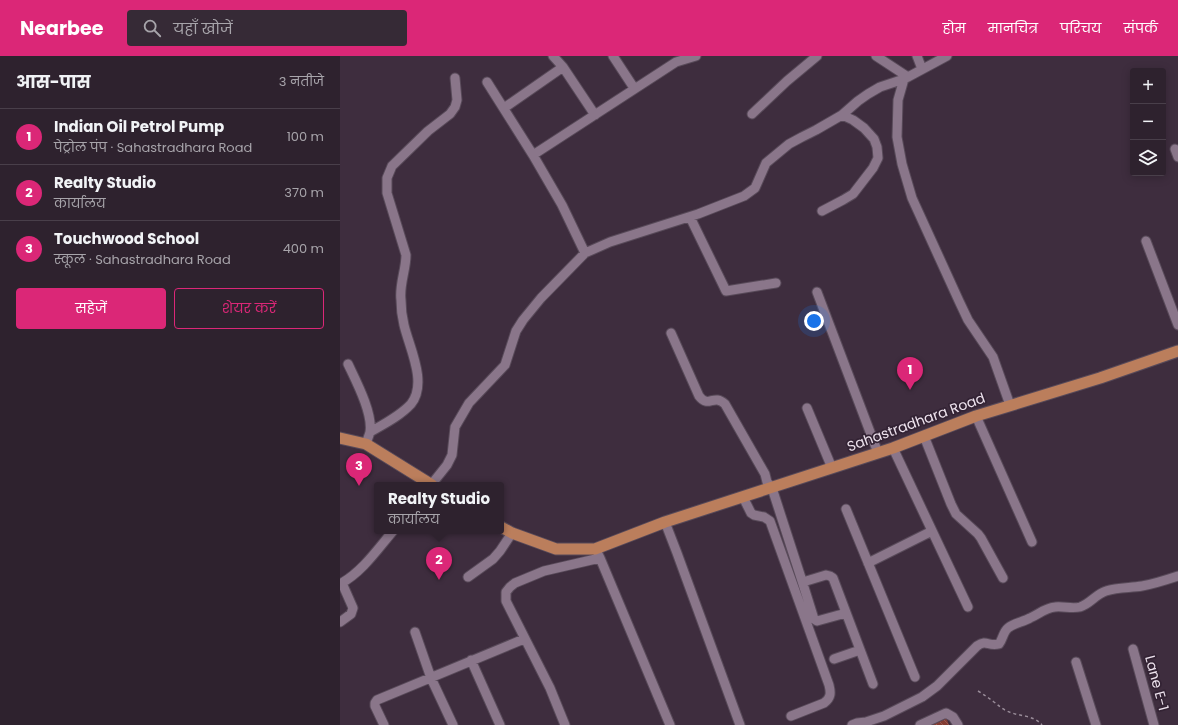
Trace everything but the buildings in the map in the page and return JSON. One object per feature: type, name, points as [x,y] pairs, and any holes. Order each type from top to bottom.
[{"type":"main road","name":"Sahastradhara Road","points":[[504,529],[556,549],[598,554],[665,522],[894,448],[976,416],[1100,378],[1178,351]]},
{"type":"main road","points":[[340,438],[366,444],[426,482]]},
{"type":"street","points":[[553,56],[563,67],[595,115]]},
{"type":"street","points":[[613,56],[634,88]]},
{"type":"street","points":[[532,155],[595,115],[675,59],[696,56]]},
{"type":"street","points":[[752,114],[787,81],[817,56]]},
{"type":"street","points":[[876,56],[906,78]]},
{"type":"street","points":[[917,56],[922,69]]},
{"type":"street","points":[[433,482],[447,465],[452,455],[456,427],[469,403],[505,365],[516,331],[523,320],[541,298],[585,253],[616,240],[690,217],[744,196],[755,188],[766,163],[779,152],[802,137],[842,115],[858,101],[880,87],[906,78],[947,56]]},
{"type":"street","points":[[504,108],[563,67]]},
{"type":"street","points":[[370,432],[394,418],[410,405],[415,397],[418,384],[416,367],[404,324],[400,298],[402,280],[406,265],[406,255],[387,193],[387,178],[392,166],[428,131],[450,114],[456,107],[457,100],[455,78]]},
{"type":"street","points":[[906,78],[898,100],[897,137],[902,164],[912,198],[968,320],[993,357],[1010,405]]},
{"type":"street","points":[[487,82],[562,205],[585,253]]},
{"type":"street","points":[[822,210],[852,194],[873,168],[878,158],[877,147],[874,139],[864,128],[853,120],[842,115]]},
{"type":"street","points":[[690,217],[726,291],[776,283]]},
{"type":"street","points":[[1146,241],[1178,325]]},
{"type":"street","points":[[817,292],[878,453]]},
{"type":"street","points":[[671,333],[699,396],[704,401],[717,399],[721,400],[725,404],[772,488],[803,582],[813,618],[816,621],[846,613]]},
{"type":"street","points":[[348,364],[361,391],[370,419],[370,432],[366,444]]},
{"type":"street","points":[[807,408],[832,468]]},
{"type":"street","points":[[976,416],[1032,542]]},
{"type":"street","points":[[924,436],[950,504],[956,514],[981,538],[1003,578]]},
{"type":"street","points":[[894,448],[968,607]]},
{"type":"street","points":[[743,497],[751,513],[764,517],[770,521],[829,685],[830,697],[828,700],[791,716]]},
{"type":"street","points":[[846,509],[915,677]]},
{"type":"street","points":[[665,522],[740,725]]},
{"type":"street","points":[[868,563],[932,531]]},
{"type":"street","points":[[468,577],[493,559],[512,533]]},
{"type":"street","points":[[340,622],[351,614],[353,608],[341,584],[355,574],[368,561],[390,534]]},
{"type":"street","points":[[565,725],[550,688],[524,639],[506,601],[505,595],[510,587],[515,583],[544,571],[598,554],[670,725]]},
{"type":"street","points":[[803,582],[826,575],[830,576],[834,581],[873,684]]},
{"type":"street","points":[[852,725],[884,716],[922,697],[937,686],[960,664],[968,654],[982,643],[985,642],[991,645],[999,644],[1003,639],[1003,634],[1014,624],[1032,618],[1046,610],[1057,607],[1079,607],[1086,604],[1104,591],[1125,587],[1142,586],[1178,576]]},
{"type":"street","points":[[415,632],[431,678],[453,725]]},
{"type":"street","points":[[384,725],[375,706],[376,702],[471,660],[524,639]]},
{"type":"street","name":"Lane E-1","points":[[1133,649],[1154,725]]},
{"type":"street","points":[[834,659],[860,650]]},
{"type":"street","points":[[471,660],[500,725]]},
{"type":"street","points":[[1076,662],[1096,725]]},
{"type":"street","points":[[920,725],[946,712],[954,716],[958,725]]},
{"type":"path","points":[[978,691],[1014,715],[1028,716],[1039,721],[1042,725]]},
{"type":"place","name":"Indian Oil Petrol Pump","points":[[910,390]]},
{"type":"place","name":"Touchwood School","points":[[359,486]]},
{"type":"place","name":"Realty Studio","points":[[439,580]]}]
